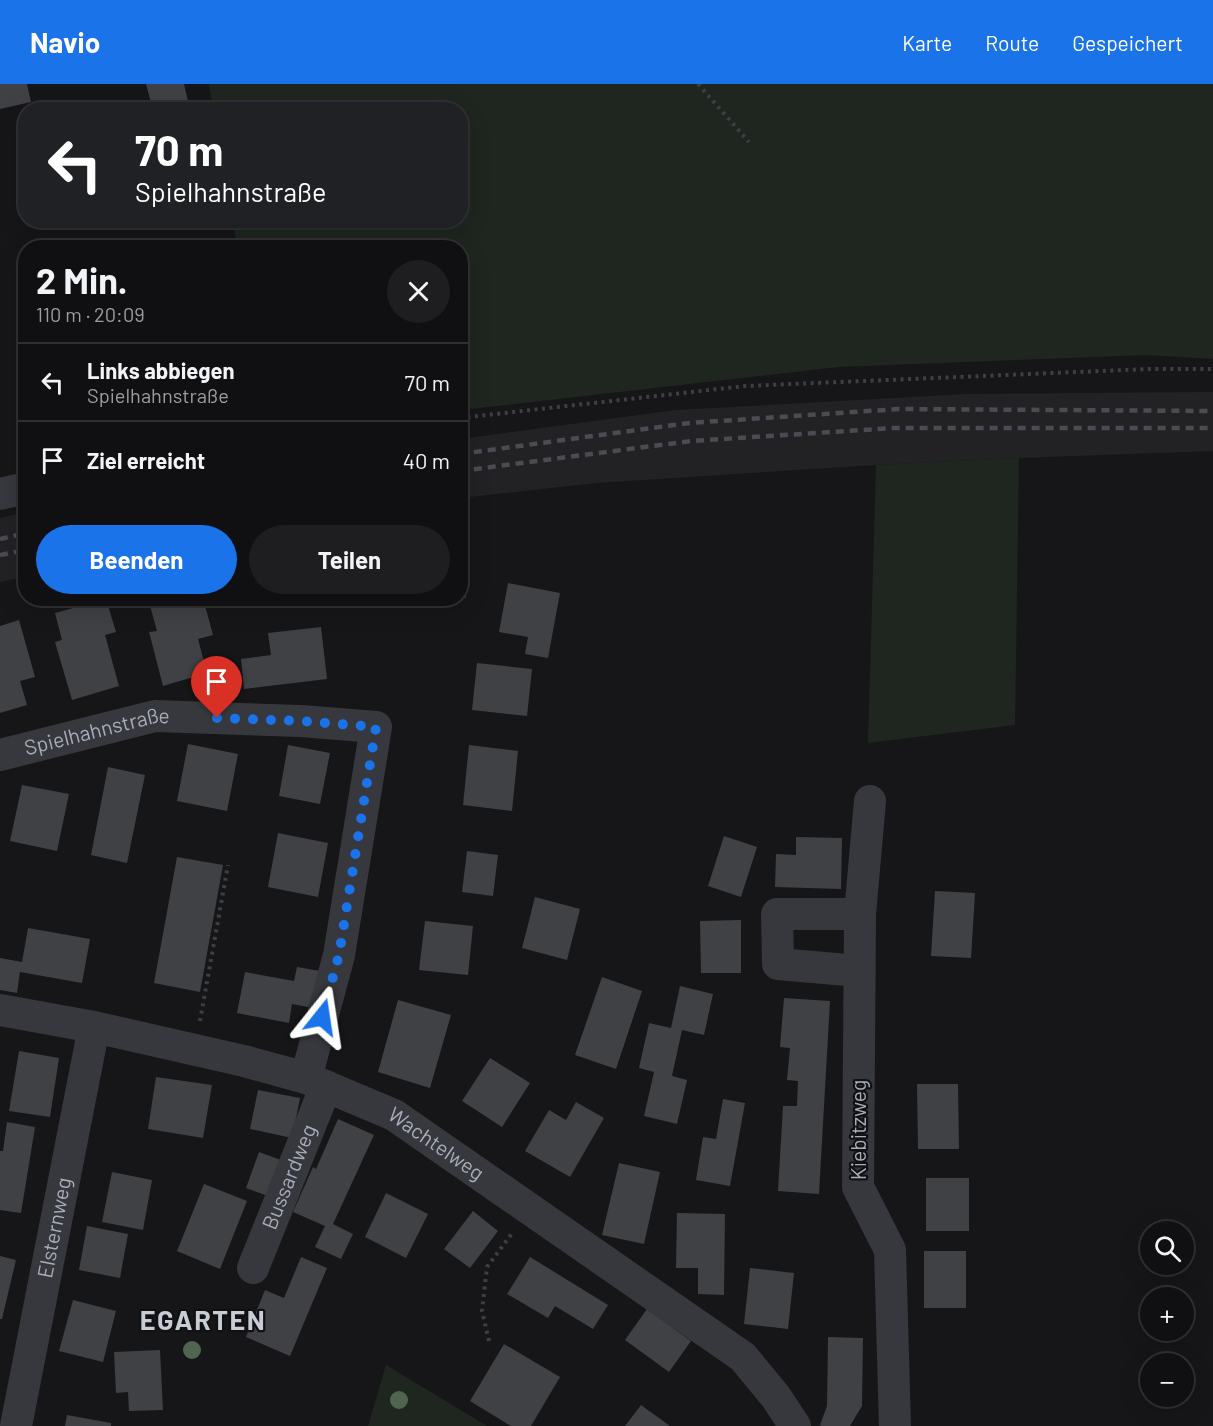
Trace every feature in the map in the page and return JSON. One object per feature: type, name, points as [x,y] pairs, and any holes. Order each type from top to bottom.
[{"type":"street","points":[[0,494],[18,490]]},
{"type":"street","name":"Spielhahnstraße","points":[[0,755],[155,716],[301,721],[376,727],[316,1082]]},
{"type":"street","name":"Kiebitzweg","points":[[870,801],[860,914],[858,1187],[890,1250],[895,1426]]},
{"type":"street","points":[[859,971],[778,964],[777,914],[860,914]]},
{"type":"street","name":"Wachtelweg","points":[[0,1010],[94,1027],[244,1061],[316,1082],[394,1115],[743,1357],[776,1397],[795,1426]]},
{"type":"street","name":"Elsternweg","points":[[16,1426],[94,1027]]},
{"type":"street","name":"Bussardweg","points":[[253,1268],[316,1082]]},
{"type":"path","points":[[698,84],[749,141]]},
{"type":"path","points":[[468,417],[745,386],[1148,369],[1213,369]]},
{"type":"path","points":[[194,1050],[228,865]]},
{"type":"path","points":[[489,1341],[482,1311],[487,1267],[530,1209]]},
{"type":"shaded area","points":[[209,84],[1213,84],[1213,359],[1146,355],[838,367],[468,409],[468,240],[236,240],[234,228],[468,228],[468,102],[212,102]]},
{"type":"shaded area","points":[[1213,392],[1213,451],[876,465],[596,483],[468,497],[468,438],[676,410],[966,394]]},
{"type":"shaded area","points":[[1019,458],[1015,725],[868,743],[876,465]]},
{"type":"shaded area","points":[[18,514],[18,578],[0,582],[0,518]]},
{"type":"shaded area","points":[[386,1365],[487,1426],[368,1426]]},
{"type":"building","points":[[0,84],[27,84],[31,102],[18,102],[18,105],[0,109]]},
{"type":"building","points":[[146,84],[184,84],[188,102],[151,102]]},
{"type":"building","points":[[508,583],[560,593],[548,658],[525,654],[528,637],[499,632]]},
{"type":"building","points":[[80,606],[108,606],[116,632],[105,635],[119,686],[72,700],[55,642],[62,640],[55,613]]},
{"type":"building","points":[[150,606],[205,606],[213,635],[198,639],[207,673],[163,686],[149,632],[157,631]]},
{"type":"building","points":[[19,620],[35,677],[20,681],[27,705],[0,713],[0,626]]},
{"type":"building","points":[[321,627],[327,679],[244,689],[241,659],[271,655],[268,633]]},
{"type":"building","points":[[477,663],[532,669],[527,716],[472,710]]},
{"type":"building","points":[[188,744],[238,754],[227,811],[177,801]]},
{"type":"building","points":[[288,745],[330,753],[320,804],[279,796]]},
{"type":"building","points":[[469,745],[518,751],[512,811],[463,805]]},
{"type":"building","points":[[108,767],[145,775],[127,863],[91,855]]},
{"type":"building","points":[[22,785],[69,794],[57,851],[10,841]]},
{"type":"building","points":[[278,833],[328,843],[318,897],[268,887]]},
{"type":"building","points":[[724,836],[757,847],[741,897],[708,886]]},
{"type":"building","points":[[796,837],[842,838],[841,889],[775,887],[776,854],[796,855]]},
{"type":"building","points":[[467,851],[498,855],[493,896],[462,892]]},
{"type":"building","points":[[177,857],[223,865],[200,992],[154,983]]},
{"type":"building","points":[[935,891],[975,893],[971,958],[931,956]]},
{"type":"building","points":[[535,897],[580,909],[567,960],[522,948]]},
{"type":"building","points":[[741,920],[741,973],[701,973],[700,921]]},
{"type":"building","points":[[425,921],[473,926],[468,975],[419,970]]},
{"type":"building","points":[[28,928],[90,939],[82,983],[20,972],[17,993],[0,990],[0,958],[22,962]]},
{"type":"building","points":[[297,967],[320,971],[313,1008],[292,1004],[289,1023],[237,1013],[245,972],[294,981]]},
{"type":"building","points":[[602,977],[642,991],[616,1069],[575,1055]]},
{"type":"building","points":[[680,986],[713,994],[704,1035],[682,1030],[672,1076],[687,1080],[677,1124],[644,1116],[654,1072],[639,1068],[649,1023],[671,1028]]},
{"type":"building","points":[[784,998],[830,1001],[819,1194],[778,1191],[783,1106],[797,1106],[798,1081],[787,1080],[790,1048],[780,1047]]},
{"type":"building","points":[[398,1000],[451,1015],[430,1088],[378,1072]]},
{"type":"building","points":[[19,1051],[59,1058],[50,1117],[9,1111]]},
{"type":"building","points":[[490,1058],[530,1083],[502,1127],[462,1101]]},
{"type":"building","points":[[156,1077],[212,1085],[203,1138],[148,1129]]},
{"type":"building","points":[[917,1084],[958,1084],[959,1149],[918,1149]]},
{"type":"building","points":[[258,1090],[300,1098],[292,1138],[250,1129]]},
{"type":"building","points":[[723,1099],[745,1103],[730,1186],[696,1180],[703,1137],[716,1139]]},
{"type":"building","points":[[576,1102],[604,1118],[570,1177],[525,1151],[549,1110],[566,1120]]},
{"type":"building","points":[[338,1119],[374,1135],[333,1224],[353,1234],[341,1259],[315,1247],[325,1226],[293,1212],[313,1167],[316,1169]]},
{"type":"building","points":[[7,1122],[35,1127],[21,1213],[0,1210],[0,1151],[3,1151]]},
{"type":"building","points":[[259,1152],[281,1160],[268,1196],[246,1188]]},
{"type":"building","points":[[619,1163],[660,1172],[644,1244],[602,1235]]},
{"type":"building","points":[[112,1172],[152,1180],[143,1230],[102,1222]]},
{"type":"building","points":[[926,1178],[969,1178],[969,1231],[926,1231]]},
{"type":"building","points":[[204,1184],[247,1201],[220,1269],[177,1251]]},
{"type":"building","points":[[386,1193],[428,1214],[406,1258],[365,1237]]},
{"type":"building","points":[[473,1211],[498,1231],[470,1268],[444,1249]]},
{"type":"building","points":[[677,1213],[725,1214],[724,1295],[698,1294],[698,1268],[676,1268]]},
{"type":"building","points":[[87,1226],[128,1234],[120,1278],[79,1270]]},
{"type":"building","points":[[924,1251],[966,1251],[966,1308],[924,1308]]},
{"type":"building","points":[[0,1256],[16,1260],[2,1319],[0,1319]]},
{"type":"building","points":[[301,1257],[327,1268],[290,1356],[246,1337],[265,1290],[284,1298]]},
{"type":"building","points":[[530,1257],[608,1305],[593,1329],[555,1306],[548,1318],[507,1294]]},
{"type":"building","points":[[750,1268],[794,1273],[788,1329],[744,1324]]},
{"type":"building","points":[[73,1300],[116,1311],[103,1362],[59,1351]]},
{"type":"building","points":[[647,1309],[691,1341],[669,1372],[625,1340]]},
{"type":"building","points":[[828,1337],[863,1338],[862,1406],[850,1426],[820,1425],[827,1406]]},
{"type":"building","points":[[504,1344],[560,1377],[531,1426],[511,1426],[470,1401]]},
{"type":"building","points":[[160,1350],[163,1410],[129,1411],[128,1392],[116,1393],[114,1352]]},
{"type":"building","points":[[641,1405],[670,1426],[625,1426]]},
{"type":"building","points":[[67,1415],[111,1423],[111,1426],[65,1426]]},
{"type":"railway","points":[[468,453],[689,423],[899,409],[1213,411]]},
{"type":"railway","points":[[468,470],[691,441],[894,428],[1213,428]]},
{"type":"railway","points":[[0,539],[18,535]]},
{"type":"railway","points":[[0,555],[18,552]]},
{"type":"district","name":"EGARTEN","points":[[203,1321]]},
{"type":"route","points":[[217,718],[376,727],[339,955],[322,1017]]}]
